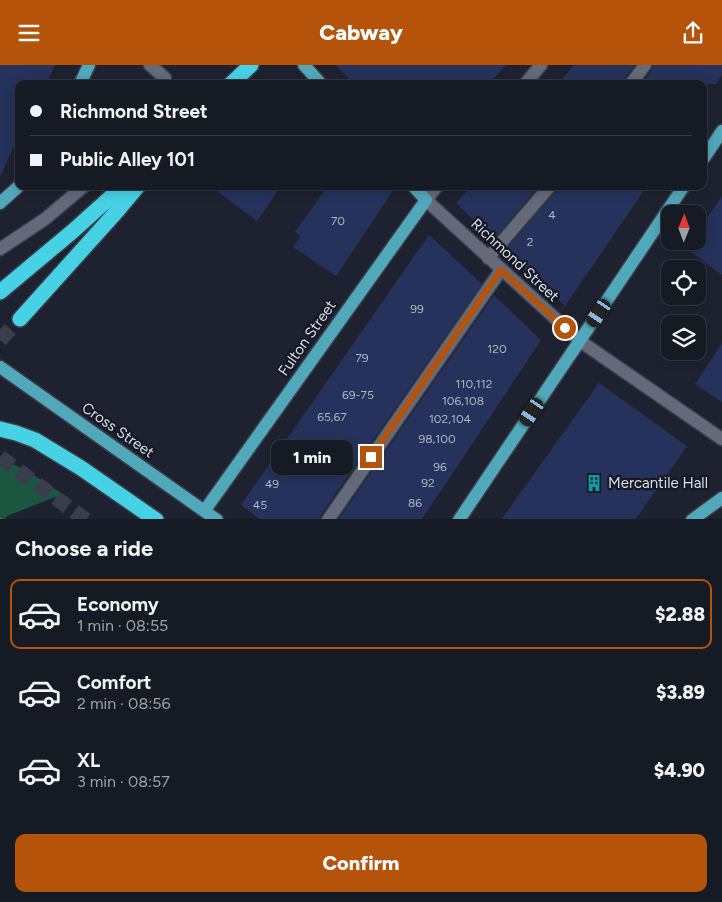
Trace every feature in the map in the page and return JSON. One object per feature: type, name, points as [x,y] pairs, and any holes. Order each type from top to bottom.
[{"type":"highway","points":[[235,80],[251,65]]},
{"type":"highway","points":[[0,292],[59,244],[119,190]]},
{"type":"highway","points":[[20,319],[135,190]]},
{"type":"highway","points":[[1,430],[35,440],[89,473],[156,519]]},
{"type":"main road","points":[[82,80],[89,65]]},
{"type":"main road","points":[[304,65],[317,80]]},
{"type":"main road","points":[[707,154],[722,131]]},
{"type":"main road","points":[[0,203],[15,190]]},
{"type":"main road","name":"Richmond Street","points":[[417,190],[426,200]]},
{"type":"main road","points":[[459,519],[681,190]]},
{"type":"main road","name":"Fulton Street","points":[[205,510],[426,200]]},
{"type":"main road","name":"Cross Street","points":[[0,367],[218,519]]},
{"type":"main road","points":[[692,519],[722,498]]},
{"type":"street","points":[[150,65],[165,78]]},
{"type":"street","points":[[528,80],[541,65]]},
{"type":"street","points":[[634,80],[644,65]]},
{"type":"street","points":[[0,249],[45,219],[79,190]]},
{"type":"street","name":"Fulton Street","points":[[426,200],[434,190]]},
{"type":"street","points":[[488,258],[547,190]]},
{"type":"street","name":"Richmond Street","points":[[426,200],[580,341],[722,439]]},
{"type":"street","points":[[328,519],[501,270]]},
{"type":"green space","points":[[0,459],[24,469],[63,494],[7,516],[5,519],[0,519]]},
{"type":"building","points":[[0,65],[55,65],[48,80],[15,80],[15,143],[0,177]]},
{"type":"building","points":[[336,65],[506,65],[493,80],[350,80]]},
{"type":"building","points":[[574,65],[635,65],[624,80],[561,80]]},
{"type":"building","points":[[653,65],[722,65],[722,75],[716,84],[707,84],[707,80],[644,80],[652,70]]},
{"type":"building","points":[[215,190],[278,190],[257,221]]},
{"type":"building","points":[[325,190],[393,190],[336,276],[293,247],[301,236],[295,232]]},
{"type":"building","points":[[467,190],[536,190],[494,239],[456,203]]},
{"type":"building","points":[[644,190],[565,306],[509,254],[506,249],[556,191]]},
{"type":"building","points":[[722,196],[722,275],[706,263],[706,260],[702,260],[689,250],[706,250],[706,219]]},
{"type":"building","points":[[429,235],[482,284],[321,515],[320,519],[260,519],[241,505]]},
{"type":"building","points":[[494,295],[541,340],[422,519],[339,519]]},
{"type":"building","points":[[722,343],[722,402],[695,384]]},
{"type":"building","name":"Mercantile Hall","points":[[599,383],[687,446],[636,519],[502,519]]},
{"type":"tunnel","points":[[0,340],[20,319]]},
{"type":"tunnel","points":[[0,457],[85,519]]},
{"type":"place","name":"Mercantile Hall","points":[[594,483]]},
{"type":"route","points":[[371,457],[501,270],[565,328]]}]
